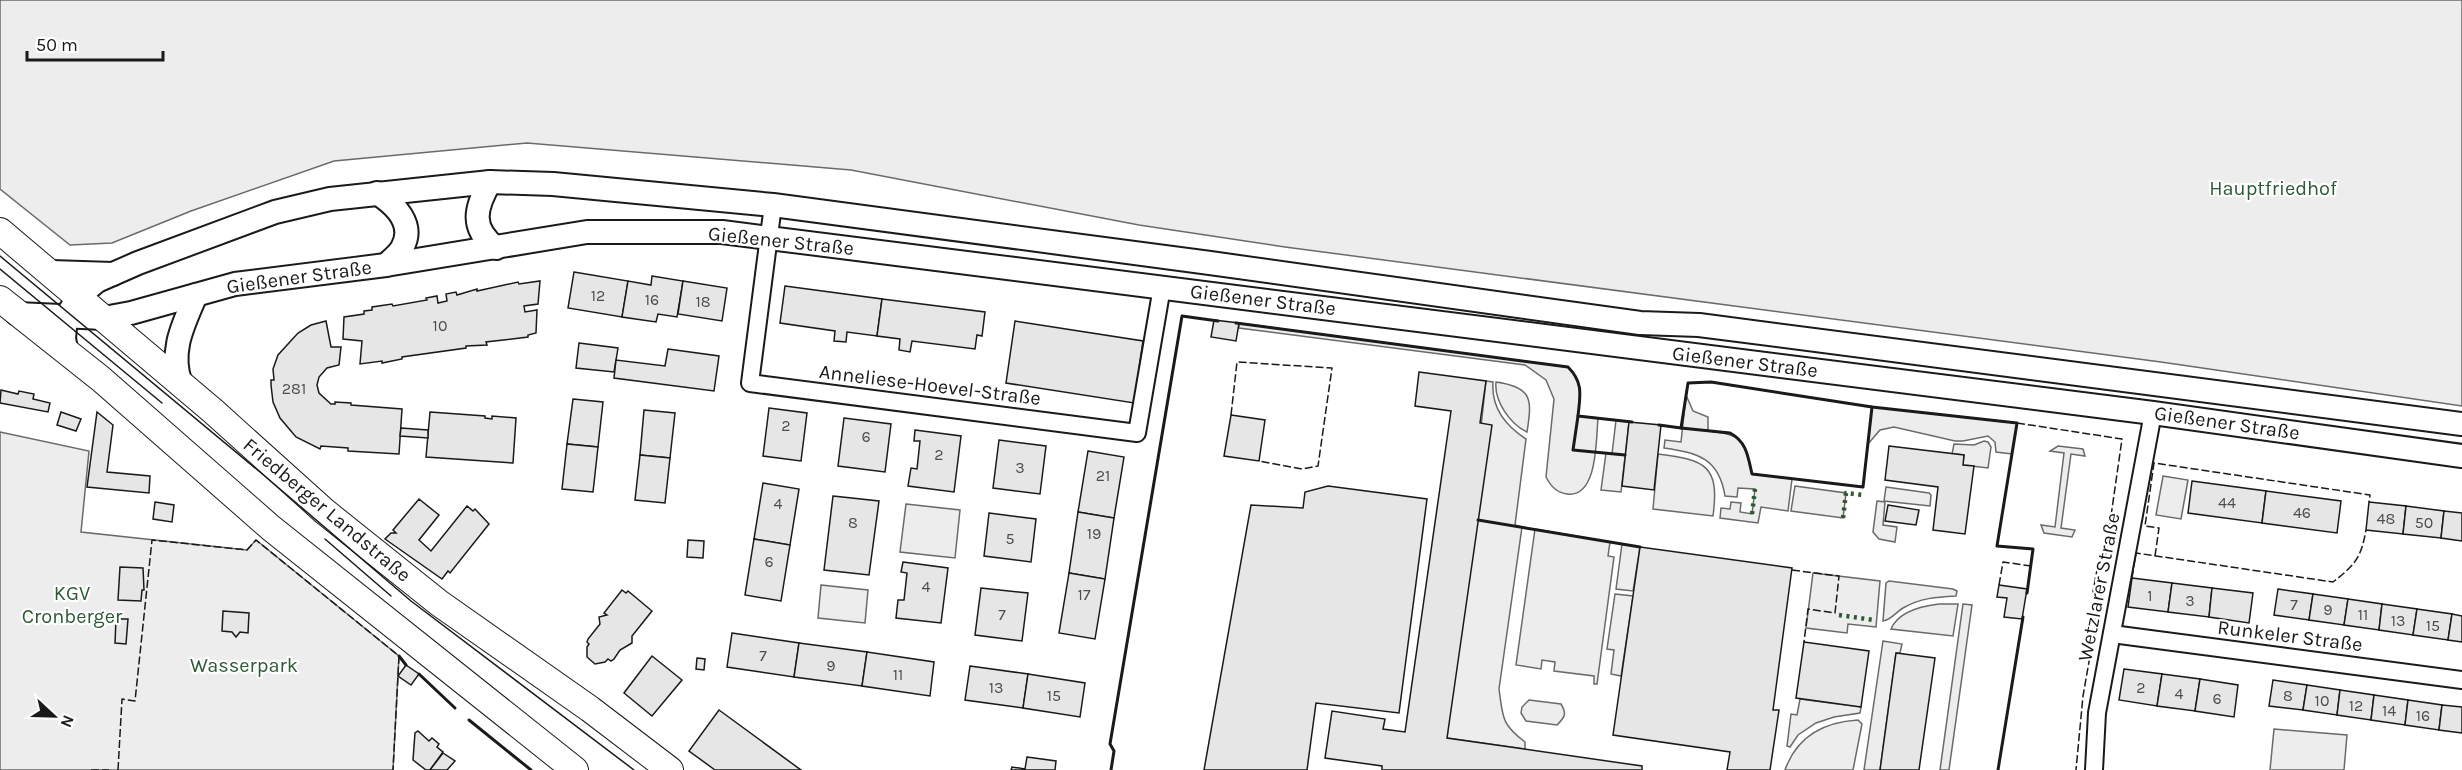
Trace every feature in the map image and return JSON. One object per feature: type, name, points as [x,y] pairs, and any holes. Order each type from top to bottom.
[{"type":"main road","name":"Gießener Straße","points":[[73,307],[98,281],[275,212],[330,199],[377,193],[490,182],[553,184],[773,205],[1221,264],[1640,323],[1699,325],[2462,424]]},
{"type":"main road","points":[[490,182],[481,198],[477,214],[485,240],[496,248]]},
{"type":"main road","points":[[377,193],[396,205],[403,219],[406,235],[402,247],[386,265]]},
{"type":"main road","name":"Friedberger Landstraße","points":[[0,231],[51,272],[73,307],[104,318],[324,511],[439,603],[590,709],[669,770]]},
{"type":"main road","name":"Gießener Straße","points":[[104,318],[131,313],[235,284],[386,265],[587,232],[722,232],[2153,413],[2462,456]]},
{"type":"main road","name":"Gießener Straße","points":[[51,272],[114,274]]},
{"type":"main road","points":[[181,384],[176,369],[177,342],[196,295]]},
{"type":"main road","points":[[8,307],[73,307],[64,338],[66,350]]},
{"type":"main road","points":[[8,307],[66,350],[271,528],[575,770]]},
{"type":"street","name":"Anneliese-Hoevel-Straße","points":[[773,205],[750,383],[1137,433],[1162,287]]},
{"type":"street","name":"Wetzlarer Straße","points":[[2094,770],[2097,713],[2153,413]]},
{"type":"street","name":"Runkeler Straße","points":[[2112,634],[2462,680]]},
{"type":"green space","name":"Hauptfriedhof","points":[[0,0],[2462,0],[2462,406],[2161,362],[1285,247],[1139,225],[851,170],[527,143],[334,161],[191,211],[112,243],[70,245],[0,189]]},
{"type":"green space","points":[[1239,323],[1568,367],[1579,384],[1578,416],[1598,418],[1590,477],[1585,487],[1577,493],[1567,494],[1552,486],[1546,477],[1554,399],[1546,380],[1525,365],[1239,328]]},
{"type":"green space","points":[[1486,381],[1493,382],[1494,400],[1501,415],[1526,439],[1515,525],[1522,527],[1499,689],[1501,707],[1507,725],[1525,742],[1525,749],[1447,738]]},
{"type":"green space","points":[[1496,382],[1517,387],[1527,397],[1529,411],[1527,432],[1504,411],[1498,397]]},
{"type":"green space","points":[[1686,395],[1693,411],[1708,417],[1708,431],[1730,435],[1741,441],[1752,474],[1792,479],[1788,511],[1761,507],[1758,523],[1720,518],[1721,508],[1730,509],[1731,502],[1741,503],[1740,512],[1752,514],[1755,489],[1738,488],[1737,497],[1725,496],[1718,473],[1712,465],[1697,455],[1664,448],[1665,440],[1681,442]]},
{"type":"green space","points":[[1872,407],[2017,423],[2012,454],[1996,452],[1995,442],[1988,436],[1955,441],[1894,427],[1880,430],[1868,444]]},
{"type":"green space","points":[[1616,420],[1629,422],[1621,492],[1601,490],[1606,453],[1612,454]]},
{"type":"green space","points":[[0,432],[89,451],[81,532],[247,550],[256,540],[399,656],[393,770],[0,770]]},
{"type":"green space","points":[[1984,441],[1988,442],[1991,447],[1988,468],[1963,465],[1964,455],[1952,454],[1954,444],[1974,445]]},
{"type":"green space","points":[[2058,446],[2083,449],[2085,456],[2071,454],[2061,528],[2075,530],[2072,537],[2044,533],[2041,525],[2055,527],[2064,453],[2050,451]]},
{"type":"green space","points":[[1658,454],[1687,459],[1706,468],[1714,486],[1713,516],[1653,509]]},
{"type":"green space","points":[[2163,476],[2188,480],[2181,519],[2156,515]]},
{"type":"green space","points":[[1795,486],[1846,493],[1843,518],[1791,511]]},
{"type":"green space","points":[[1886,487],[1929,493],[1931,495],[1930,506],[1884,501]]},
{"type":"green space","points":[[1877,501],[1885,502],[1883,525],[1897,527],[1895,542],[1879,539],[1873,532]]},
{"type":"green space","points":[[906,504],[960,510],[955,558],[900,552]]},
{"type":"green space","points":[[1535,529],[1610,542],[1608,556],[1614,557],[1597,684],[1594,684],[1594,676],[1554,671],[1555,662],[1542,660],[1541,669],[1516,665]]},
{"type":"green space","points":[[1622,544],[1640,547],[1633,591],[1616,589]]},
{"type":"green space","points":[[1813,573],[1880,581],[1876,627],[1848,624],[1847,633],[1806,628]]},
{"type":"green space","points":[[1889,581],[1957,591],[1956,596],[1916,602],[1883,621],[1886,583]]},
{"type":"green space","points":[[821,585],[868,590],[865,623],[818,618]]},
{"type":"green space","points":[[1615,594],[1633,596],[1621,676],[1611,674],[1614,650],[1607,649]]},
{"type":"green space","points":[[1939,604],[1958,604],[1953,636],[1891,629],[1894,623],[1905,614],[1918,608]]},
{"type":"green space","points":[[1963,604],[1972,605],[1949,770],[1940,770]]},
{"type":"green space","points":[[1883,641],[1902,644],[1900,653],[1896,653],[1880,770],[1864,770]]},
{"type":"green space","points":[[1800,699],[1861,707],[1860,713],[1834,717],[1816,723],[1798,735],[1790,747],[1787,746],[1791,714],[1797,715]]},
{"type":"green space","points":[[1529,700],[1561,704],[1564,710],[1563,717],[1557,725],[1526,721],[1521,713],[1522,707]]},
{"type":"green space","points":[[1858,720],[1862,724],[1853,770],[1785,770],[1797,748],[1813,733],[1834,724]]},
{"type":"green space","points":[[2274,729],[2347,735],[2344,770],[2270,770]]},
{"type":"building","points":[[574,272],[628,281],[622,317],[568,308]]},
{"type":"building","points":[[652,276],[683,281],[677,317],[658,314],[656,322],[622,317],[628,281],[651,285]]},
{"type":"building","points":[[540,281],[538,304],[524,306],[525,312],[537,310],[536,333],[528,337],[486,342],[487,345],[466,346],[466,348],[402,357],[402,359],[382,363],[382,361],[360,364],[362,341],[343,339],[344,317],[364,314],[364,311],[372,310],[372,307],[392,304],[393,306],[437,296],[438,303],[447,301],[446,294],[456,292],[457,295],[518,282],[519,284]]},
{"type":"building","points":[[683,281],[727,288],[722,321],[678,314]]},
{"type":"building","points":[[785,286],[882,299],[877,336],[847,332],[846,342],[834,341],[835,331],[780,323]]},
{"type":"building","points":[[882,299],[985,312],[982,336],[977,335],[975,349],[912,341],[910,352],[899,350],[900,339],[877,336]]},
{"type":"building","points":[[1214,320],[1239,323],[1236,341],[1211,337]]},
{"type":"building","points":[[326,321],[331,347],[341,347],[339,365],[327,368],[319,377],[317,385],[319,393],[331,404],[351,403],[351,405],[402,409],[399,454],[348,451],[348,448],[321,446],[320,449],[296,437],[280,418],[273,402],[271,385],[278,355],[298,333],[311,325]]},
{"type":"building","points":[[1015,321],[1143,341],[1134,403],[1006,383]]},
{"type":"building","points":[[579,343],[618,348],[614,372],[576,368]]},
{"type":"building","points":[[668,349],[719,356],[714,391],[614,378],[616,360],[665,366]]},
{"type":"building","points":[[1419,372],[1486,381],[1480,423],[1492,425],[1447,738],[1642,766],[1642,770],[1382,770],[1382,766],[1325,758],[1332,711],[1385,719],[1383,729],[1405,732],[1451,411],[1415,406]]},
{"type":"building","points":[[1,390],[18,394],[19,391],[34,394],[33,399],[50,403],[48,412],[0,403]]},
{"type":"building","points":[[573,399],[603,402],[598,447],[567,444]]},
{"type":"building","points":[[769,408],[807,413],[801,461],[763,456]]},
{"type":"building","points":[[644,410],[675,413],[670,458],[640,455]]},
{"type":"building","points":[[61,412],[81,419],[76,431],[57,425]]},
{"type":"building","points":[[97,412],[113,425],[107,472],[150,476],[149,493],[87,487]]},
{"type":"building","points":[[430,412],[485,416],[485,418],[492,419],[492,416],[516,418],[513,463],[426,457]]},
{"type":"building","points":[[1231,415],[1265,420],[1259,461],[1224,456]]},
{"type":"building","points":[[844,418],[891,424],[885,472],[838,466]]},
{"type":"building","points":[[1629,422],[1661,425],[1654,490],[1622,486]]},
{"type":"building","points":[[401,428],[428,430],[428,438],[400,436]]},
{"type":"building","points":[[915,430],[961,436],[954,492],[908,486],[911,468],[917,469],[920,441],[914,441]]},
{"type":"building","points":[[999,440],[1046,446],[1040,494],[993,488]]},
{"type":"building","points":[[567,444],[598,447],[593,492],[562,489]]},
{"type":"building","points":[[1889,446],[1964,455],[1963,465],[1974,466],[1965,534],[1933,530],[1938,487],[1885,480]]},
{"type":"building","points":[[1088,451],[1124,457],[1114,518],[1078,512]]},
{"type":"building","points":[[640,455],[670,458],[665,503],[635,500]]},
{"type":"building","points":[[2192,481],[2266,491],[2262,523],[2188,513]]},
{"type":"building","points":[[763,483],[799,489],[790,545],[754,539]]},
{"type":"building","points":[[1328,486],[1427,499],[1399,713],[1316,703],[1307,770],[1204,770],[1251,505],[1303,508],[1305,492]]},
{"type":"building","points":[[2266,491],[2341,501],[2337,533],[2262,523]]},
{"type":"building","points":[[833,496],[879,501],[869,575],[824,570]]},
{"type":"building","points":[[419,499],[439,515],[419,540],[431,551],[467,506],[473,511],[475,509],[489,524],[450,573],[448,571],[442,579],[385,539],[391,533],[396,533],[393,530]]},
{"type":"building","points":[[155,502],[174,505],[172,522],[153,519]]},
{"type":"building","points":[[2369,502],[2406,506],[2403,534],[2366,530]]},
{"type":"building","points":[[1888,505],[1919,510],[1916,525],[1885,521]]},
{"type":"building","points":[[2406,506],[2444,511],[2441,538],[2403,534]]},
{"type":"building","points":[[2444,511],[2462,513],[2462,541],[2441,538]]},
{"type":"building","points":[[1078,512],[1114,518],[1105,579],[1069,573]]},
{"type":"building","points":[[989,513],[1036,519],[1031,562],[984,556]]},
{"type":"building","points":[[754,539],[790,545],[781,601],[745,595]]},
{"type":"building","points":[[688,540],[704,541],[703,558],[687,557]]},
{"type":"building","points":[[1640,547],[1792,568],[1773,710],[1779,710],[1770,770],[1727,770],[1730,752],[1613,735]]},
{"type":"building","points":[[903,562],[948,568],[941,623],[896,618],[898,600],[904,600],[907,573],[901,572]]},
{"type":"building","points":[[120,567],[143,568],[144,590],[142,590],[141,601],[118,600]]},
{"type":"building","points":[[1069,573],[1105,579],[1095,639],[1059,633]]},
{"type":"building","points":[[2132,578],[2172,583],[2168,612],[2128,607]]},
{"type":"building","points":[[2172,583],[2212,588],[2209,617],[2168,612]]},
{"type":"building","points":[[1999,585],[2027,589],[2022,619],[2004,617],[2007,598],[1997,597]]},
{"type":"building","points":[[981,588],[1028,593],[1022,641],[975,635]]},
{"type":"building","points":[[2212,588],[2253,593],[2249,623],[2209,617]]},
{"type":"building","points":[[2278,589],[2313,594],[2309,620],[2274,615]]},
{"type":"building","points":[[622,590],[626,593],[628,591],[652,611],[632,636],[632,643],[620,650],[611,661],[608,659],[595,664],[587,657],[588,639],[600,624],[599,617],[607,615],[604,613]]},
{"type":"building","points":[[2313,594],[2348,599],[2344,625],[2309,620]]},
{"type":"building","points":[[2348,599],[2382,604],[2379,630],[2344,625]]},
{"type":"building","points":[[2382,604],[2417,609],[2413,635],[2379,630]]},
{"type":"building","points":[[2417,609],[2452,614],[2448,640],[2413,635]]},
{"type":"building","points":[[223,611],[249,613],[248,633],[240,632],[236,637],[232,632],[222,631]]},
{"type":"building","points":[[2452,614],[2462,616],[2462,642],[2448,640]]},
{"type":"building","points":[[116,619],[128,619],[126,644],[115,643]]},
{"type":"building","points":[[732,633],[799,643],[794,677],[727,667]]},
{"type":"building","points":[[1804,642],[1869,651],[1861,707],[1796,698]]},
{"type":"building","points":[[799,643],[867,652],[862,686],[794,677]]},
{"type":"building","points":[[867,652],[934,662],[930,696],[862,686]]},
{"type":"building","points":[[1896,653],[1935,658],[1919,770],[1880,770]]},
{"type":"building","points":[[652,656],[682,680],[652,716],[624,693]]},
{"type":"building","points":[[697,658],[705,659],[704,670],[696,669]]},
{"type":"building","points":[[406,665],[419,674],[411,685],[398,676]]},
{"type":"building","points":[[970,666],[1028,674],[1023,708],[965,700]]},
{"type":"building","points":[[2124,669],[2162,674],[2157,706],[2119,700]]},
{"type":"building","points":[[1028,674],[1085,683],[1080,717],[1023,708]]},
{"type":"building","points":[[2162,674],[2200,679],[2195,711],[2157,706]]},
{"type":"building","points":[[2200,679],[2238,685],[2234,717],[2195,711]]},
{"type":"building","points":[[2273,680],[2307,685],[2303,710],[2269,706]]},
{"type":"building","points":[[2307,685],[2340,690],[2337,715],[2303,710]]},
{"type":"building","points":[[2340,690],[2374,695],[2371,720],[2337,715]]},
{"type":"building","points":[[2374,695],[2408,700],[2405,725],[2371,720]]},
{"type":"building","points":[[2408,700],[2442,705],[2439,730],[2405,725]]},
{"type":"building","points":[[2442,705],[2462,707],[2462,733],[2439,730]]},
{"type":"building","points":[[719,710],[801,770],[715,770],[689,751]]},
{"type":"building","points":[[418,731],[429,741],[432,738],[443,752],[430,770],[426,770],[413,760],[415,733]]},
{"type":"building","points":[[443,753],[455,761],[447,770],[430,770]]},
{"type":"building","points":[[1027,757],[1056,761],[1055,770],[1011,770],[1012,767],[1025,769]]},
{"type":"tram line","points":[[0,256],[411,601],[634,770]]},
{"type":"tram line","points":[[0,269],[162,403]]},
{"type":"tram line","points":[[325,539],[391,596]]},
{"type":"hedge","points":[[1752,514],[1755,489]]},
{"type":"hedge","points":[[1843,518],[1846,493],[1863,495]]},
{"type":"hedge","points":[[1839,615],[1874,620]]},
{"type":"fence","points":[[1231,415],[1237,362],[1332,368],[1318,466],[1302,469],[1259,461]]},
{"type":"fence","points":[[2017,423],[2122,439],[2104,565],[2098,564],[2093,592],[2101,593],[2083,696],[2076,770]]},
{"type":"fence","points":[[2155,556],[2159,528],[2145,526],[2154,463],[2370,495],[2369,502]]},
{"type":"fence","points":[[2132,578],[2136,553],[2333,582],[2356,560],[2362,548],[2366,530]]},
{"type":"fence","points":[[118,770],[122,699],[135,701],[152,540],[247,550],[256,540],[399,656],[393,770]]},
{"type":"fence","points":[[1999,585],[2003,562],[2031,566]]},
{"type":"fence","points":[[1792,570],[1839,576],[1835,613],[1808,609],[1804,642]]},
{"type":"fence","points":[[91,770],[109,770]]},
{"type":"wall","points":[[1111,770],[1114,751],[1110,744],[1182,316],[1218,321]]},
{"type":"wall","points":[[1236,323],[1568,367],[1579,384],[1578,416],[1632,422]]},
{"type":"wall","points":[[1659,425],[1681,428],[1688,383],[1711,382],[1872,407],[2017,423],[1997,546],[2033,549],[2027,593]]},
{"type":"wall","points":[[1681,428],[1730,433],[1743,445],[1752,474],[1863,487],[1872,407]]},
{"type":"wall","points":[[1578,416],[1573,450],[1625,455]]},
{"type":"wall","points":[[1478,520],[1640,547]]},
{"type":"wall","points":[[1998,770],[2023,617]]},
{"type":"wall","points":[[399,656],[406,665]]},
{"type":"wall","points":[[419,674],[455,708]]},
{"type":"wall","points":[[469,720],[531,770]]},
{"type":"park label","name":"KGV Cronberger","points":[[72,604]]},
{"type":"park label","name":"Wasserpark","points":[[244,665]]}]
